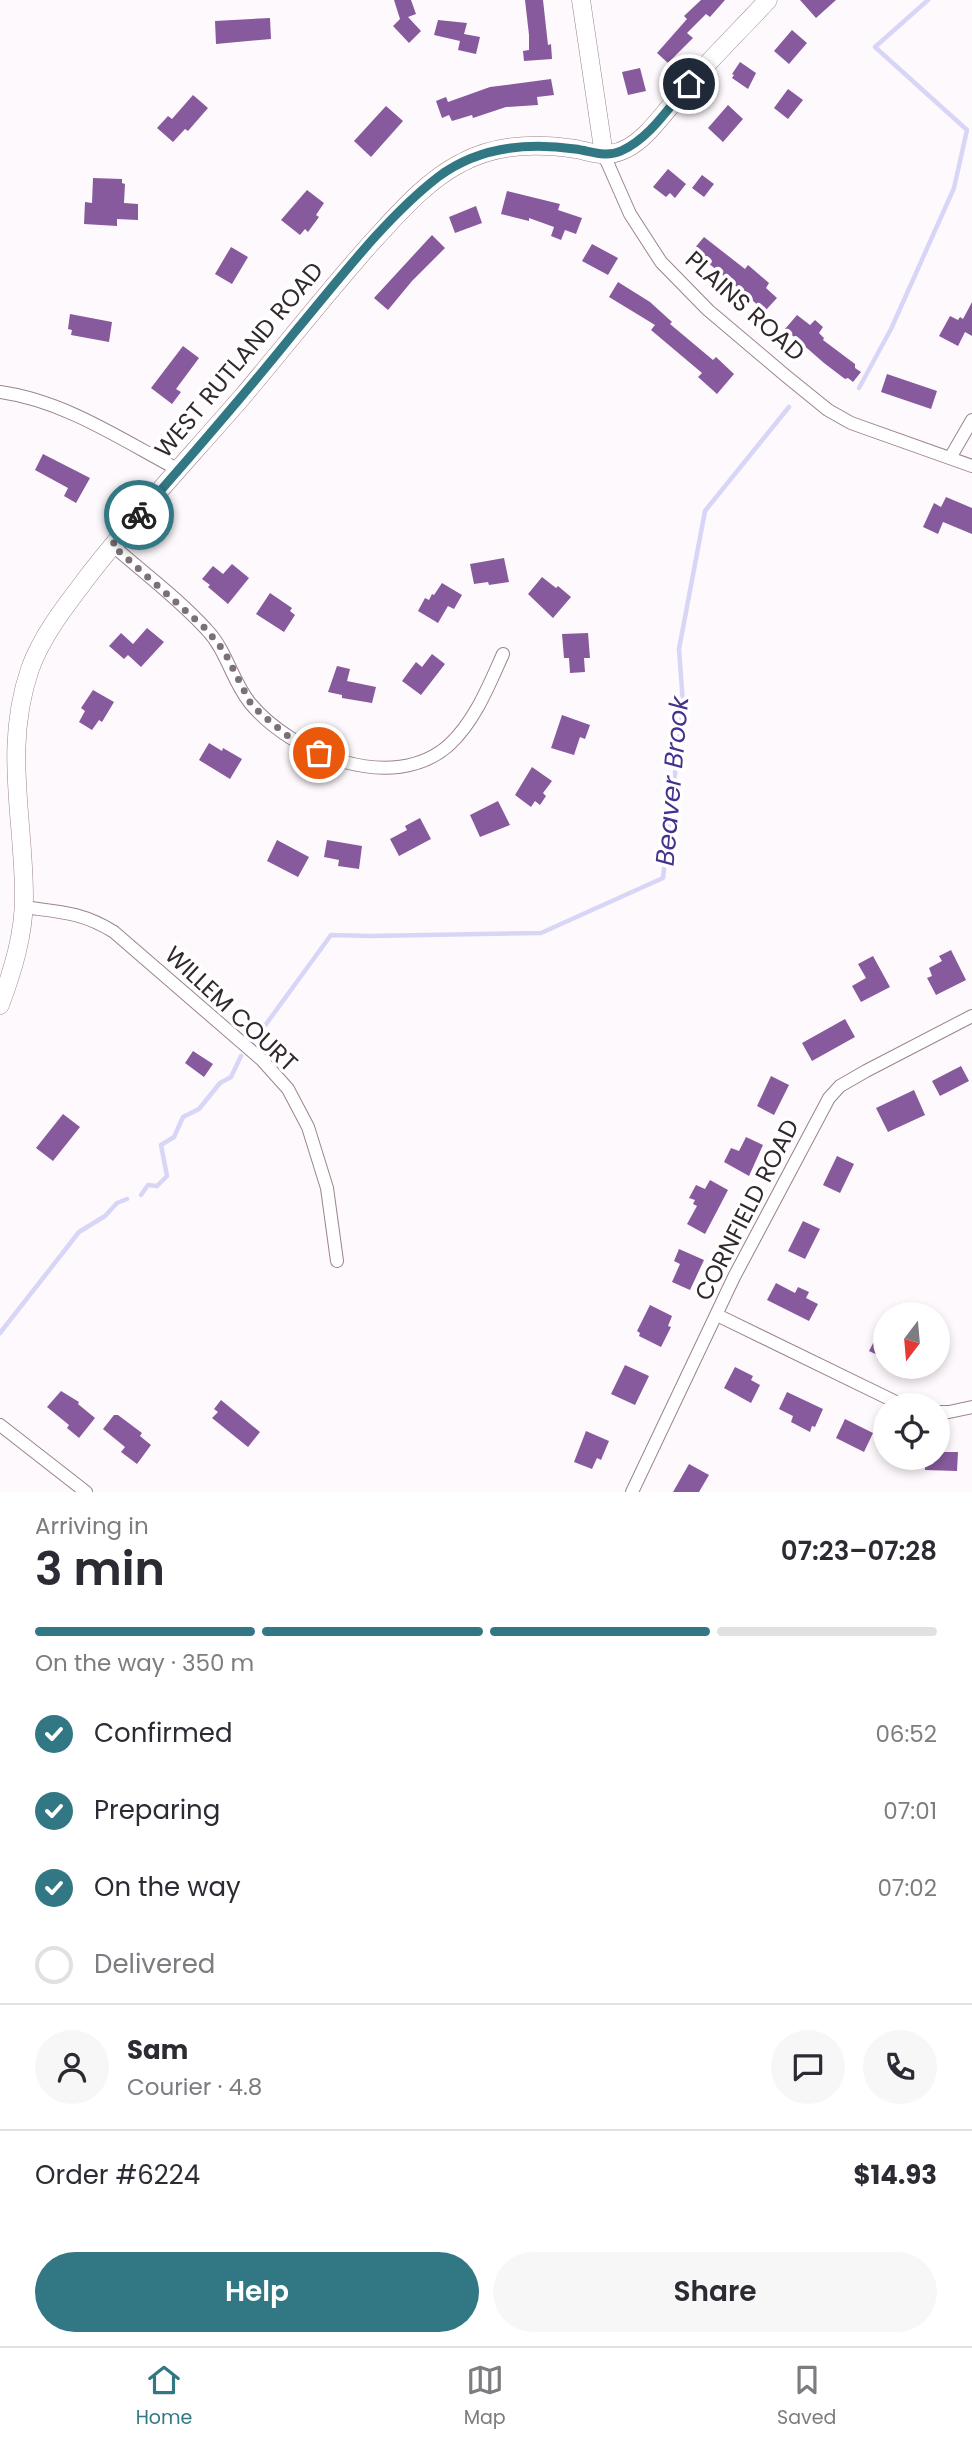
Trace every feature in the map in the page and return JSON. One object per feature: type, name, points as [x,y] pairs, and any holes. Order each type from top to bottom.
[{"type":"main road","name":"PLAINS ROAD","points":[[581,0],[604,155]]},
{"type":"main road","points":[[604,155],[623,150],[646,134],[768,0]]},
{"type":"main road","name":"WEST RUTLAND ROAD","points":[[0,1005],[13,969],[23,907],[15,739],[30,670],[40,646],[67,603],[112,545],[179,470],[340,278],[393,219],[438,177],[483,153],[506,148],[548,145],[604,155]]},
{"type":"street","name":"PLAINS ROAD","points":[[604,155],[630,214],[647,242],[679,283],[708,310],[828,410],[851,423],[972,466]]},
{"type":"street","points":[[0,392],[31,397],[60,407],[179,470]]},
{"type":"street","points":[[950,458],[972,420]]},
{"type":"street","points":[[112,545],[211,635],[224,651],[242,690],[260,713],[289,737],[332,758],[395,767],[418,763],[436,755],[450,744],[471,717],[503,654]]},
{"type":"street","name":"WILLEM COURT","points":[[23,907],[75,914],[95,920],[114,932],[262,1060],[288,1089],[308,1127],[327,1188],[337,1261]]},
{"type":"street","name":"CORNFIELD ROAD","points":[[632,1492],[740,1265],[829,1098],[840,1086],[972,1016]]},
{"type":"street","points":[[717,1315],[877,1393]]},
{"type":"street","points":[[950,1412],[972,1406]]},
{"type":"street","points":[[0,1424],[86,1492]]},
{"type":"building","points":[[394,0],[411,0],[416,14],[408,17],[421,31],[409,43],[393,26],[400,19]]},
{"type":"building","points":[[525,0],[543,0],[552,59],[524,61],[523,51],[529,50]]},
{"type":"building","points":[[701,0],[725,0],[710,17],[706,14],[687,33],[693,38],[668,63],[657,53],[687,19],[684,16]]},
{"type":"building","points":[[800,0],[836,0],[816,18]]},
{"type":"building","points":[[270,18],[271,39],[216,44],[215,21]]},
{"type":"building","points":[[438,20],[467,23],[464,34],[480,37],[476,54],[458,50],[460,41],[434,35]]},
{"type":"building","points":[[792,30],[807,43],[789,64],[774,51]]},
{"type":"building","points":[[740,62],[756,73],[748,89],[732,78]]},
{"type":"building","points":[[640,68],[646,91],[628,95],[622,72]]},
{"type":"building","points":[[551,79],[554,95],[537,97],[538,105],[506,107],[473,118],[472,115],[452,121],[449,115],[442,118],[436,101],[446,97],[448,102],[490,87]]},
{"type":"building","points":[[788,89],[803,100],[788,119],[774,108]]},
{"type":"building","points":[[193,95],[208,108],[188,131],[185,129],[173,142],[157,128],[168,116],[172,119]]},
{"type":"building","points":[[728,105],[743,119],[723,142],[708,128]]},
{"type":"building","points":[[386,106],[403,121],[371,157],[354,141]]},
{"type":"building","points":[[668,169],[686,184],[675,198],[670,193],[666,197],[653,187]]},
{"type":"building","points":[[702,175],[714,184],[704,197],[692,188]]},
{"type":"building","points":[[93,178],[122,179],[125,184],[124,203],[138,204],[138,220],[117,219],[117,226],[84,224],[85,202],[92,203]]},
{"type":"building","points":[[307,190],[324,203],[316,215],[319,217],[308,232],[305,229],[300,235],[281,220]]},
{"type":"building","points":[[507,191],[560,204],[558,210],[582,218],[576,234],[565,230],[561,240],[551,236],[554,227],[529,218],[529,221],[501,214]]},
{"type":"building","points":[[476,206],[482,223],[455,233],[449,217]]},
{"type":"building","points":[[432,235],[445,248],[388,310],[374,298]]},
{"type":"building","points":[[704,237],[745,269],[748,265],[769,283],[766,288],[777,298],[765,311],[693,250]]},
{"type":"building","points":[[592,244],[618,258],[608,275],[582,261]]},
{"type":"building","points":[[231,247],[248,257],[232,284],[215,274]]},
{"type":"building","points":[[618,282],[650,302],[672,322],[670,324],[713,360],[716,357],[734,374],[717,394],[698,377],[702,373],[651,330],[655,325],[609,297]]},
{"type":"building","points":[[972,302],[972,336],[965,332],[958,346],[939,336],[950,316],[963,319]]},
{"type":"building","points":[[70,314],[112,322],[109,342],[71,335],[72,330],[68,329]]},
{"type":"building","points":[[797,315],[810,325],[815,320],[823,327],[819,333],[823,340],[855,364],[855,368],[861,372],[853,382],[824,363],[785,329]]},
{"type":"building","points":[[183,346],[199,358],[176,389],[181,392],[172,404],[151,388]]},
{"type":"building","points":[[887,374],[937,391],[931,409],[881,392]]},
{"type":"building","points":[[43,454],[90,478],[76,503],[64,496],[68,488],[35,470]]},
{"type":"building","points":[[946,497],[972,508],[972,534],[943,522],[938,534],[923,527],[934,503],[941,507]]},
{"type":"building","points":[[504,558],[509,582],[474,584],[470,564]]},
{"type":"building","points":[[232,564],[249,578],[228,604],[202,579],[213,566],[223,574]]},
{"type":"building","points":[[542,577],[571,597],[553,618],[528,594]]},
{"type":"building","points":[[442,583],[462,595],[454,609],[448,606],[438,623],[418,611],[425,598],[429,600]]},
{"type":"building","points":[[270,593],[292,608],[290,611],[295,615],[284,632],[256,614]]},
{"type":"building","points":[[147,628],[164,642],[141,667],[128,655],[124,659],[109,646],[121,633],[133,644]]},
{"type":"building","points":[[588,633],[590,658],[584,658],[585,672],[570,673],[569,658],[564,658],[562,634]]},
{"type":"building","points":[[432,654],[445,664],[421,695],[402,681],[416,662],[422,667]]},
{"type":"building","points":[[337,666],[350,669],[347,681],[376,687],[372,703],[342,698],[342,695],[328,692]]},
{"type":"building","points":[[93,690],[114,702],[102,722],[99,720],[92,730],[79,722],[85,711],[81,708]]},
{"type":"building","points":[[562,715],[590,725],[585,739],[580,737],[574,755],[551,748]]},
{"type":"building","points":[[209,743],[242,759],[230,779],[199,760]]},
{"type":"building","points":[[532,767],[552,781],[543,793],[546,796],[540,805],[535,801],[531,807],[515,795]]},
{"type":"building","points":[[498,801],[510,825],[480,837],[470,815]]},
{"type":"building","points":[[420,818],[431,839],[399,856],[390,839],[407,830],[405,826]]},
{"type":"building","points":[[277,840],[309,857],[298,877],[267,861]]},
{"type":"building","points":[[327,840],[362,846],[359,869],[338,866],[339,860],[324,857]]},
{"type":"building","points":[[951,950],[966,980],[936,995],[927,978],[932,976],[929,968],[942,961],[939,956]]},
{"type":"building","points":[[873,956],[890,987],[861,1002],[852,986],[866,978],[858,964]]},
{"type":"building","points":[[845,1019],[855,1037],[812,1061],[802,1043]]},
{"type":"building","points":[[193,1051],[213,1064],[204,1077],[185,1063]]},
{"type":"building","points":[[961,1066],[969,1081],[940,1096],[932,1081]]},
{"type":"building","points":[[771,1076],[789,1085],[774,1115],[757,1106]]},
{"type":"building","points":[[914,1090],[925,1115],[888,1132],[876,1108]]},
{"type":"building","points":[[63,1114],[80,1127],[53,1161],[36,1148]]},
{"type":"building","points":[[746,1137],[763,1145],[749,1176],[724,1162],[731,1148],[739,1151]]},
{"type":"building","points":[[837,1156],[854,1164],[840,1193],[823,1185]]},
{"type":"building","points":[[710,1180],[728,1190],[705,1234],[687,1224],[697,1206],[693,1204],[695,1200],[689,1198],[696,1185],[705,1189]]},
{"type":"building","points":[[803,1221],[820,1229],[805,1259],[788,1251]]},
{"type":"building","points":[[679,1249],[704,1260],[690,1290],[672,1282],[680,1264],[674,1261]]},
{"type":"building","points":[[776,1283],[795,1293],[798,1287],[809,1292],[806,1298],[818,1304],[809,1321],[767,1300]]},
{"type":"building","points":[[650,1305],[672,1316],[668,1326],[671,1327],[661,1347],[639,1336],[637,1331]]},
{"type":"building","points":[[625,1365],[649,1376],[635,1405],[611,1394]]},
{"type":"building","points":[[735,1367],[753,1376],[751,1380],[760,1385],[751,1403],[724,1388]]},
{"type":"building","points":[[61,1391],[79,1402],[78,1404],[95,1418],[79,1438],[67,1428],[69,1425],[47,1407]]},
{"type":"building","points":[[787,1392],[823,1409],[810,1432],[791,1422],[793,1416],[779,1409]]},
{"type":"building","points":[[221,1400],[260,1432],[248,1447],[212,1418],[218,1412],[214,1409]]},
{"type":"building","points":[[114,1415],[118,1415],[142,1433],[140,1436],[151,1445],[137,1464],[121,1452],[125,1447],[103,1429]]},
{"type":"building","points":[[845,1419],[873,1433],[864,1452],[836,1438]]},
{"type":"building","points":[[586,1431],[609,1441],[601,1460],[597,1458],[592,1469],[574,1462]]},
{"type":"building","points":[[950,1452],[958,1452],[957,1471],[925,1470],[950,1470]]},
{"type":"building","points":[[689,1464],[709,1475],[699,1492],[673,1492]]},
{"type":"waterway","name":"Beaver Brook","points":[[859,388],[891,329],[954,188],[967,130],[875,47],[928,0]]},
{"type":"waterway","name":"Beaver Brook","points":[[253,1042],[331,935],[541,933],[663,878],[683,704],[679,649],[705,511],[789,407]]},
{"type":"waterway","name":"Beaver Brook","points":[[141,1195],[148,1185],[157,1186],[167,1176],[161,1145],[174,1137],[183,1117],[199,1109],[220,1083],[231,1077],[241,1056]]},
{"type":"waterway","name":"Beaver Brook","points":[[0,1333],[79,1232],[105,1216],[117,1203],[127,1199]]},
{"type":"way so far","points":[[139,515],[112,545],[216,640],[242,690],[260,713],[289,737],[319,753]]},
{"type":"route","points":[[139,515],[340,278],[393,219],[438,177],[483,153],[506,148],[548,145],[604,155],[613,154],[646,134],[689,84]]}]
